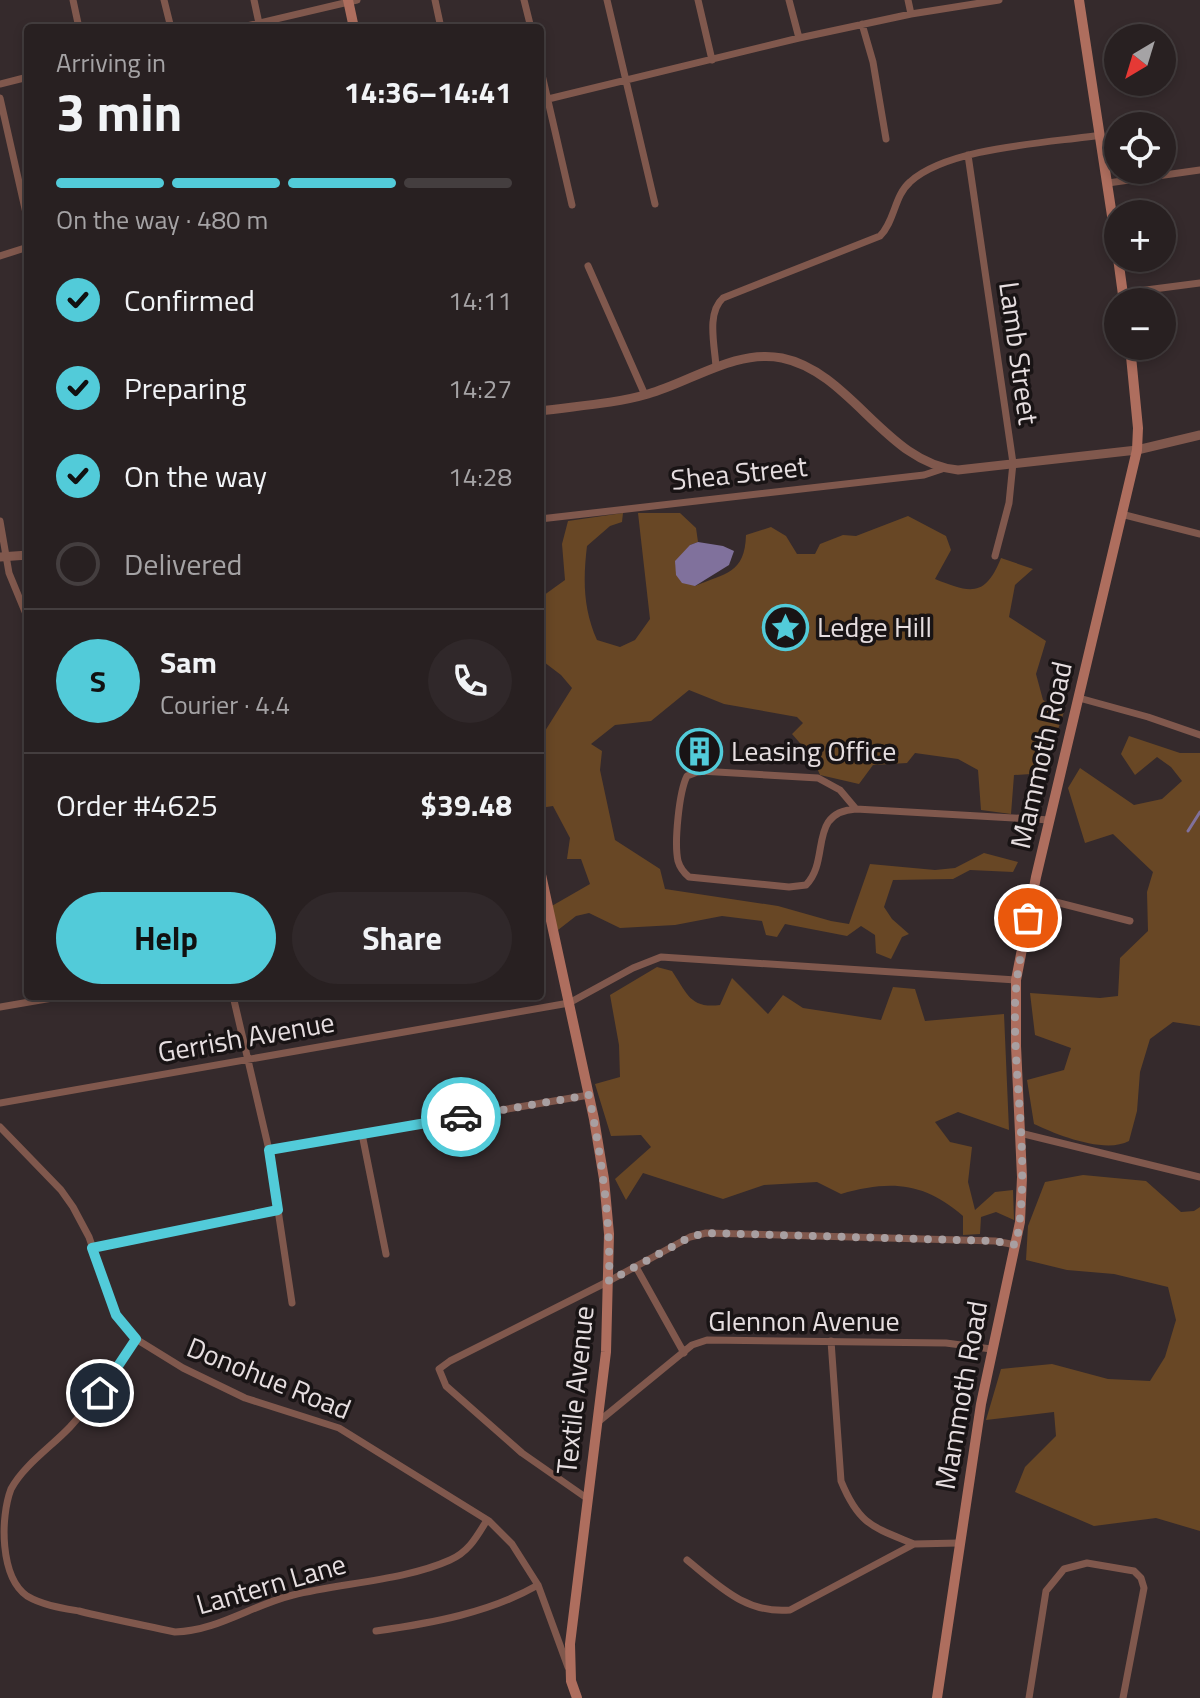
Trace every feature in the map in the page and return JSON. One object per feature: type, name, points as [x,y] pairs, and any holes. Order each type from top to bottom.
[{"type":"main road","points":[[1079,0],[1104,156]]},
{"type":"main road","points":[[351,1],[354,24]]},
{"type":"main road","name":"Mammoth Road","points":[[937,1698],[991,1349],[1016,1245],[1022,1196],[1016,980],[1032,896],[1137,450],[1131,360]]},
{"type":"main road","name":"Textile Avenue","points":[[544,888],[589,1095],[604,1179],[609,1234],[606,1352],[570,1644],[571,1681],[577,1698]]},
{"type":"street","points":[[73,0],[78,24]]},
{"type":"street","points":[[164,0],[170,24]]},
{"type":"street","points":[[254,0],[259,24]]},
{"type":"street","points":[[435,0],[440,24]]},
{"type":"street","points":[[524,0],[530,24]]},
{"type":"street","points":[[607,0],[655,204]]},
{"type":"street","points":[[698,0],[712,60]]},
{"type":"street","points":[[789,0],[799,38]]},
{"type":"street","points":[[908,0],[911,14]]},
{"type":"street","points":[[572,205],[544,100],[862,24],[999,0]]},
{"type":"street","points":[[266,24],[351,1]]},
{"type":"street","points":[[862,24],[873,62],[886,139]]},
{"type":"street","points":[[0,84],[24,78]]},
{"type":"street","points":[[0,98],[24,204]]},
{"type":"street","points":[[716,367],[714,312],[717,303],[880,236],[887,228],[907,184],[968,155],[1101,135]]},
{"type":"street","name":"Lamb Street","points":[[968,155],[1013,463],[1009,503],[995,556]]},
{"type":"street","points":[[1176,173],[1200,170]]},
{"type":"street","points":[[0,256],[24,248]]},
{"type":"street","points":[[588,266],[645,395]]},
{"type":"street","points":[[1173,288],[1200,283]]},
{"type":"street","points":[[544,410],[645,395],[716,367],[747,358],[772,357],[803,366],[839,389],[896,441],[942,469],[958,470],[1137,450],[1200,435]]},
{"type":"street","name":"Shea Street","points":[[544,519],[924,475],[942,469]]},
{"type":"street","points":[[1121,514],[1200,534]]},
{"type":"street","points":[[0,521],[4,557],[24,609]]},
{"type":"street","points":[[4,557],[24,555]]},
{"type":"street","points":[[1079,698],[1200,735]]},
{"type":"street","points":[[856,809],[840,790],[818,778],[709,770],[693,773],[687,776],[682,789],[677,850],[679,864],[689,877],[789,887],[806,885],[817,868],[824,829],[838,812],[856,809],[1050,820]]},
{"type":"street","points":[[1032,896],[1130,921]]},
{"type":"street","name":"Gerrish Avenue","points":[[0,1103],[569,1003],[633,968],[661,957],[1016,980]]},
{"type":"street","points":[[0,1007],[41,1000]]},
{"type":"street","points":[[234,1000],[269,1150],[292,1303]]},
{"type":"street","points":[[269,1150],[589,1095]]},
{"type":"street","name":"Donohue Road","points":[[0,1127],[61,1190],[79,1217],[116,1315],[136,1339],[183,1368],[245,1398],[339,1428],[487,1520],[512,1544],[538,1585],[559,1637],[571,1681]]},
{"type":"street","points":[[1020,1133],[1200,1177]]},
{"type":"street","points":[[362,1134],[386,1254]]},
{"type":"street","points":[[92,1248],[278,1210]]},
{"type":"street","points":[[588,1499],[522,1453],[446,1386],[439,1370],[450,1361],[690,1237],[719,1232],[995,1241],[1016,1245]]},
{"type":"street","points":[[636,1267],[684,1353]]},
{"type":"street","name":"Glennon Avenue","points":[[597,1422],[692,1345],[722,1338],[946,1343],[991,1349]]},
{"type":"street","name":"Lantern Lane","points":[[136,1339],[100,1393],[18,1478],[7,1498],[1,1525],[4,1559],[13,1582],[25,1595],[51,1605],[185,1632],[208,1627],[284,1598],[415,1572],[451,1560],[472,1544],[487,1520]]},
{"type":"street","points":[[831,1341],[841,1481],[850,1502],[861,1519],[914,1544],[959,1543]]},
{"type":"street","points":[[687,1560],[744,1603],[780,1611],[790,1610],[914,1544]]},
{"type":"street","points":[[1029,1698],[1046,1591],[1064,1569],[1087,1563],[1134,1571],[1141,1578],[1144,1588],[1123,1698]]},
{"type":"street","points":[[376,1631],[463,1614],[511,1600],[538,1585]]},
{"type":"shaded area","points":[[623,513],[622,522],[610,526],[587,546],[585,570],[585,594],[597,640],[620,647],[635,640],[650,619],[638,513],[680,513],[696,528],[698,542],[690,545],[695,586],[737,565],[745,548],[746,535],[771,527],[786,536],[797,554],[815,554],[820,544],[843,535],[856,536],[908,516],[946,536],[951,550],[935,579],[975,589],[989,580],[1001,558],[1033,569],[1015,585],[1009,617],[1046,641],[1036,674],[1043,700],[1064,712],[1043,760],[1031,774],[1014,775],[1011,814],[981,810],[978,770],[958,759],[915,753],[907,763],[873,765],[859,784],[820,775],[813,758],[792,734],[803,723],[797,717],[724,704],[689,690],[651,721],[615,725],[591,744],[602,751],[600,770],[615,840],[660,869],[665,889],[778,906],[849,924],[870,864],[935,870],[955,868],[984,853],[1018,862],[1013,872],[970,870],[953,879],[893,880],[884,907],[909,934],[902,937],[891,959],[876,953],[875,935],[861,926],[847,936],[785,924],[777,937],[766,935],[762,921],[722,916],[675,925],[620,928],[589,913],[576,916],[558,930],[550,907],[590,884],[581,859],[567,859],[570,838],[553,806],[544,807],[544,733],[572,688],[544,662],[544,595],[565,580],[562,544],[568,521]]},
{"type":"shaded area","points":[[698,542],[734,551],[729,565],[695,586],[682,583],[676,575],[675,561],[690,545]]},
{"type":"shaded area","points":[[1129,736],[1180,753],[1200,753],[1200,1026],[1173,1022],[1150,1039],[1140,1072],[1137,1111],[1129,1141],[1107,1145],[1068,1138],[1034,1124],[1027,1080],[1064,1070],[1071,1048],[1035,1035],[1030,993],[1100,998],[1118,996],[1120,958],[1148,931],[1147,892],[1153,872],[1113,834],[1085,843],[1068,788],[1080,768],[1134,805],[1162,799],[1182,781],[1171,767],[1157,757],[1135,775],[1121,754]]},
{"type":"shaded area","points":[[657,967],[672,971],[690,998],[710,1006],[720,1005],[732,978],[768,1014],[783,995],[803,1008],[881,1020],[893,987],[915,989],[925,1021],[1004,1014],[1009,1130],[958,1112],[935,1122],[950,1142],[972,1147],[968,1182],[975,1210],[995,1192],[1013,1190],[1014,1220],[996,1212],[981,1217],[980,1234],[963,1235],[963,1216],[934,1196],[906,1187],[875,1187],[841,1194],[817,1182],[764,1185],[723,1199],[643,1173],[626,1200],[615,1179],[651,1147],[641,1135],[611,1136],[595,1084],[620,1077],[619,1045],[610,995]]},
{"type":"shaded area","points":[[1083,1175],[1146,1181],[1181,1212],[1200,1207],[1200,1531],[1156,1518],[1094,1526],[1015,1492],[1025,1467],[1056,1436],[1054,1412],[986,1420],[1001,1369],[1052,1364],[1108,1379],[1150,1381],[1165,1357],[1176,1320],[1168,1287],[1114,1274],[1067,1270],[1026,1260],[1028,1226],[1045,1182]]},
{"type":"waterway","points":[[1188,831],[1200,812]]},
{"type":"way so far","points":[[461,1117],[589,1095],[604,1179],[609,1281],[690,1237],[706,1233],[995,1241],[1016,1245],[1022,1196],[1016,980],[1028,918]]},
{"type":"place","name":"Ledge Hill","points":[[786,627]]},
{"type":"place","name":"Leasing Office","points":[[700,751]]},
{"type":"route","points":[[100,1393],[136,1339],[116,1315],[92,1248],[278,1210],[269,1150],[461,1117]]}]
